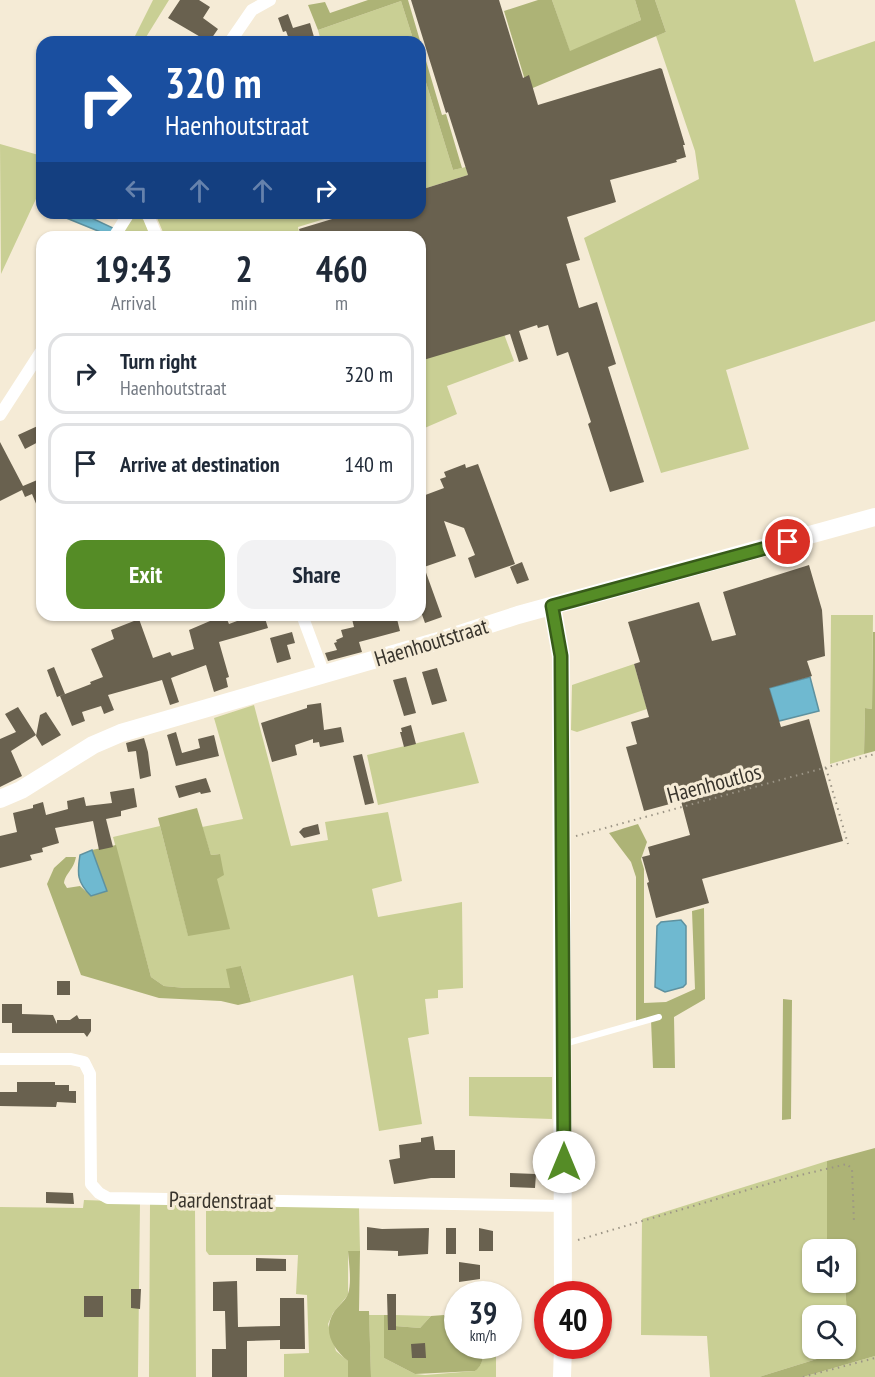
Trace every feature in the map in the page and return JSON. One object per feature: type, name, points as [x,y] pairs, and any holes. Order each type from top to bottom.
[{"type":"street","points":[[234,36],[252,10],[270,0]]},
{"type":"street","points":[[0,414],[36,359]]},
{"type":"street","name":"Haenhoutstraat","points":[[0,800],[21,790],[93,745],[121,733],[552,606],[875,517]]},
{"type":"street","points":[[552,606],[561,656],[563,1281]]},
{"type":"street","points":[[304,621],[324,674]]},
{"type":"street","name":"Paardenstraat","points":[[0,1059],[70,1059],[84,1062],[90,1074],[91,1184],[99,1193],[108,1198],[564,1206]]},
{"type":"street","points":[[562,1377],[563,1359]]},
{"type":"lane","points":[[563,1044],[659,1017]]},
{"type":"path","name":"Haenhoutlos","points":[[562,840],[875,754]]},
{"type":"path","points":[[826,768],[848,844]]},
{"type":"path","points":[[564,1244],[847,1164],[852,1169],[854,1223]]},
{"type":"path","points":[[803,1377],[875,1358]]},
{"type":"green space","points":[[153,0],[169,0],[147,36],[135,36]]},
{"type":"green space","points":[[368,0],[408,0],[419,36],[412,36],[401,1],[318,30],[308,5],[325,2],[330,13]]},
{"type":"green space","points":[[538,0],[552,0],[570,51],[641,20],[635,0],[655,0],[666,32],[528,90],[504,11]]},
{"type":"green space","points":[[552,0],[635,0],[641,20],[570,52]]},
{"type":"green space","points":[[655,0],[795,0],[814,62],[875,41],[875,321],[726,370],[749,449],[661,473],[584,238],[699,179],[695,151],[656,36],[666,32]]},
{"type":"green space","points":[[401,1],[412,36],[320,36],[318,30]]},
{"type":"green space","points":[[426,61],[442,115],[446,114],[462,168],[453,170],[426,82]]},
{"type":"green space","points":[[426,82],[453,170],[466,167],[468,175],[426,188]]},
{"type":"green space","points":[[0,144],[36,154],[36,199],[1,274]]},
{"type":"green space","points":[[132,219],[142,219],[149,231],[123,231]]},
{"type":"green space","points":[[158,219],[324,219],[298,227],[299,231],[162,231]]},
{"type":"green space","points":[[504,334],[514,361],[447,386],[457,414],[426,427],[426,358]]},
{"type":"green space","points":[[831,615],[873,615],[872,709],[865,708],[864,754],[830,764]]},
{"type":"green space","points":[[873,632],[875,632],[875,751],[864,754],[865,708],[872,709]]},
{"type":"green space","points":[[634,664],[647,709],[577,732],[571,730],[572,685]]},
{"type":"green space","points":[[254,705],[291,846],[328,840],[325,822],[388,812],[402,881],[372,889],[378,917],[462,902],[463,988],[438,990],[438,998],[425,999],[429,1034],[408,1038],[422,1124],[379,1131],[353,975],[251,1002],[241,966],[230,988],[164,986],[151,977],[113,837],[160,826],[188,935],[217,878],[219,854],[211,855],[202,827],[243,819],[214,718]]},
{"type":"green space","points":[[464,732],[479,783],[378,805],[367,755]]},
{"type":"green space","points":[[197,808],[211,855],[220,854],[224,875],[217,879],[230,929],[188,936],[158,818]]},
{"type":"green space","points":[[638,824],[647,842],[641,859],[644,869],[644,1003],[666,1002],[695,989],[692,911],[704,908],[705,999],[674,1017],[675,1068],[653,1068],[651,1020],[636,1022],[636,877],[631,862],[609,833]]},
{"type":"green space","points":[[116,845],[151,977],[164,986],[230,988],[226,969],[241,966],[251,1002],[238,1005],[221,1001],[159,998],[81,975],[47,884],[54,868],[66,857],[76,857],[65,879],[64,883],[67,888],[80,886],[91,896],[107,891],[92,850]]},
{"type":"green space","points":[[783,999],[792,1000],[791,1119],[782,1120]]},
{"type":"green space","points":[[469,1077],[552,1077],[552,1119],[469,1116]]},
{"type":"green space","points":[[875,1148],[875,1356],[803,1377],[759,1377],[817,1359],[856,1359],[856,1305],[846,1305],[846,1293],[856,1293],[856,1239],[827,1239],[827,1161]]},
{"type":"green space","points":[[827,1161],[827,1239],[802,1239],[802,1293],[846,1293],[846,1305],[802,1305],[802,1359],[817,1359],[759,1377],[710,1377],[707,1336],[641,1335],[642,1219]]},
{"type":"green space","points":[[84,1200],[140,1202],[138,1377],[0,1377],[0,1207],[83,1208]]},
{"type":"green space","points":[[150,1203],[192,1204],[195,1208],[196,1377],[149,1377]]},
{"type":"green space","points":[[214,1205],[359,1207],[360,1251],[348,1251],[348,1295],[333,1313],[328,1324],[336,1351],[348,1361],[348,1377],[284,1377],[284,1354],[309,1353],[307,1295],[296,1294],[298,1255],[209,1255],[206,1251],[206,1211]]},
{"type":"green space","points":[[348,1251],[360,1251],[359,1311],[369,1311],[371,1377],[348,1377],[348,1361],[338,1351],[329,1333],[334,1312],[347,1296],[349,1289]]},
{"type":"green space","points":[[369,1315],[384,1315],[384,1358],[415,1374],[475,1371],[482,1359],[496,1359],[496,1377],[371,1377]]},
{"type":"green space","points":[[384,1315],[395,1315],[395,1326],[420,1328],[431,1316],[444,1315],[444,1359],[482,1359],[475,1371],[415,1374],[384,1358]]},
{"type":"green space","points":[[395,1315],[431,1316],[420,1328],[395,1326]]},
{"type":"green space","points":[[875,1356],[875,1377],[803,1377]]},
{"type":"water","points":[[69,219],[94,219],[115,229],[114,231],[98,231]]},
{"type":"water","points":[[810,677],[819,711],[779,721],[769,688]]},
{"type":"water","points":[[92,850],[107,891],[91,896],[81,882],[78,867],[80,855]]},
{"type":"water","points":[[681,920],[686,926],[686,984],[665,992],[655,987],[657,926],[661,922]]},
{"type":"building","points":[[180,0],[199,0],[210,7],[203,18],[218,29],[213,36],[199,36],[168,18]]},
{"type":"building","points":[[411,0],[499,0],[523,78],[529,75],[538,105],[662,69],[685,145],[683,145],[686,157],[676,160],[677,162],[610,180],[616,202],[567,217],[580,260],[566,264],[579,308],[597,302],[616,364],[608,367],[644,482],[610,492],[588,424],[591,422],[568,352],[557,356],[548,325],[538,328],[537,325],[519,331],[528,359],[519,362],[510,334],[426,359],[426,231],[300,231],[299,229],[332,219],[426,219],[426,188],[468,175],[426,48],[426,36],[422,36]]},
{"type":"building","points":[[288,14],[293,28],[310,23],[314,36],[288,36],[286,31],[283,32],[278,18]]},
{"type":"building","points":[[36,427],[36,443],[25,449],[18,435]]},
{"type":"building","points":[[0,442],[23,486],[36,481],[36,504],[32,494],[25,497],[22,490],[0,501]]},
{"type":"building","points":[[465,464],[466,468],[478,464],[515,564],[475,578],[468,558],[475,555],[464,528],[444,521],[456,556],[426,566],[426,495],[444,488],[440,479],[446,477],[444,472]]},
{"type":"building","points":[[522,562],[529,580],[517,584],[510,567]]},
{"type":"building","points":[[809,565],[822,610],[825,656],[807,661],[812,676],[769,688],[781,727],[809,719],[843,841],[702,879],[709,903],[656,918],[642,857],[650,855],[648,847],[690,835],[681,801],[644,811],[626,747],[637,744],[631,722],[649,717],[634,664],[640,662],[628,622],[699,602],[712,641],[736,635],[723,592]]},
{"type":"building","points":[[426,573],[442,617],[425,623],[426,621]]},
{"type":"building","points":[[140,621],[153,658],[170,652],[172,656],[194,649],[189,630],[210,621],[228,621],[229,624],[237,621],[266,621],[268,628],[219,642],[229,677],[226,678],[228,687],[214,692],[206,665],[171,678],[179,702],[170,705],[162,680],[108,695],[114,710],[104,714],[101,706],[82,712],[85,721],[72,726],[60,696],[103,677],[91,649],[114,639],[111,630]]},
{"type":"building","points":[[352,621],[398,621],[400,631],[359,642],[362,652],[328,661],[325,653],[337,650],[334,643],[343,637],[341,630],[354,627]]},
{"type":"building","points":[[292,632],[295,643],[287,645],[291,659],[277,663],[270,638]]},
{"type":"building","points":[[54,667],[65,694],[57,697],[47,670]]},
{"type":"building","points":[[437,668],[447,701],[432,705],[422,672]]},
{"type":"building","points":[[406,677],[416,713],[404,716],[393,680]]},
{"type":"building","points":[[321,703],[324,730],[341,727],[344,742],[320,747],[319,742],[313,743],[313,739],[295,745],[297,755],[272,762],[261,723],[307,708],[307,705]]},
{"type":"building","points":[[18,707],[36,735],[11,751],[22,776],[0,787],[0,739],[16,732],[5,714]]},
{"type":"building","points":[[46,712],[61,735],[42,746],[36,736],[40,715]]},
{"type":"building","points":[[411,725],[416,744],[404,747],[401,728]]},
{"type":"building","points":[[176,732],[182,753],[200,748],[198,739],[214,735],[219,756],[176,766],[167,735]]},
{"type":"building","points":[[144,738],[151,776],[140,779],[136,751],[128,752],[126,743]]},
{"type":"building","points":[[362,754],[374,803],[365,805],[353,756]]},
{"type":"building","points":[[206,778],[211,792],[201,794],[200,792],[179,798],[175,786]]},
{"type":"building","points":[[134,788],[137,807],[121,811],[121,816],[106,819],[113,847],[99,850],[93,821],[55,828],[59,843],[42,848],[43,852],[30,855],[32,860],[0,868],[0,836],[17,832],[13,813],[33,808],[33,805],[43,802],[46,815],[68,809],[67,801],[84,797],[86,806],[112,803],[110,792]]},
{"type":"building","points":[[318,824],[320,834],[304,838],[299,832],[303,828]]},
{"type":"building","points":[[57,981],[70,981],[70,995],[57,995]]},
{"type":"building","points":[[2,1004],[22,1004],[22,1014],[53,1015],[57,1024],[57,1020],[70,1020],[77,1015],[79,1019],[91,1019],[91,1031],[87,1037],[84,1033],[12,1033],[12,1023],[2,1023]]},
{"type":"building","points":[[17,1082],[55,1082],[55,1085],[69,1085],[69,1091],[76,1091],[76,1103],[57,1102],[56,1107],[0,1106],[0,1092],[17,1092]]},
{"type":"building","points":[[433,1136],[435,1150],[455,1150],[455,1178],[431,1178],[394,1184],[389,1160],[400,1158],[399,1145],[421,1142],[421,1138]]},
{"type":"building","points":[[510,1173],[536,1174],[535,1188],[510,1187]]},
{"type":"building","points":[[46,1192],[73,1193],[74,1204],[46,1203]]},
{"type":"building","points":[[367,1227],[429,1228],[428,1254],[398,1256],[398,1251],[367,1250]]},
{"type":"building","points":[[446,1228],[456,1228],[456,1254],[446,1254]]},
{"type":"building","points":[[479,1228],[493,1231],[493,1251],[479,1251]]},
{"type":"building","points":[[256,1258],[286,1259],[286,1271],[256,1271]]},
{"type":"building","points":[[459,1262],[480,1265],[480,1279],[459,1281]]},
{"type":"building","points":[[237,1281],[238,1327],[280,1326],[280,1298],[304,1298],[305,1349],[280,1349],[280,1340],[247,1341],[247,1377],[212,1377],[212,1349],[226,1349],[225,1311],[213,1311],[213,1282]]},
{"type":"building","points":[[131,1289],[141,1289],[140,1309],[131,1308]]},
{"type":"building","points":[[387,1294],[396,1294],[396,1330],[388,1330]]},
{"type":"building","points":[[84,1296],[103,1296],[103,1317],[84,1317]]},
{"type":"building","points":[[425,1343],[426,1358],[412,1358],[411,1344]]},
{"type":"route","points":[[564,1162],[561,656],[552,606],[788,542]]}]
